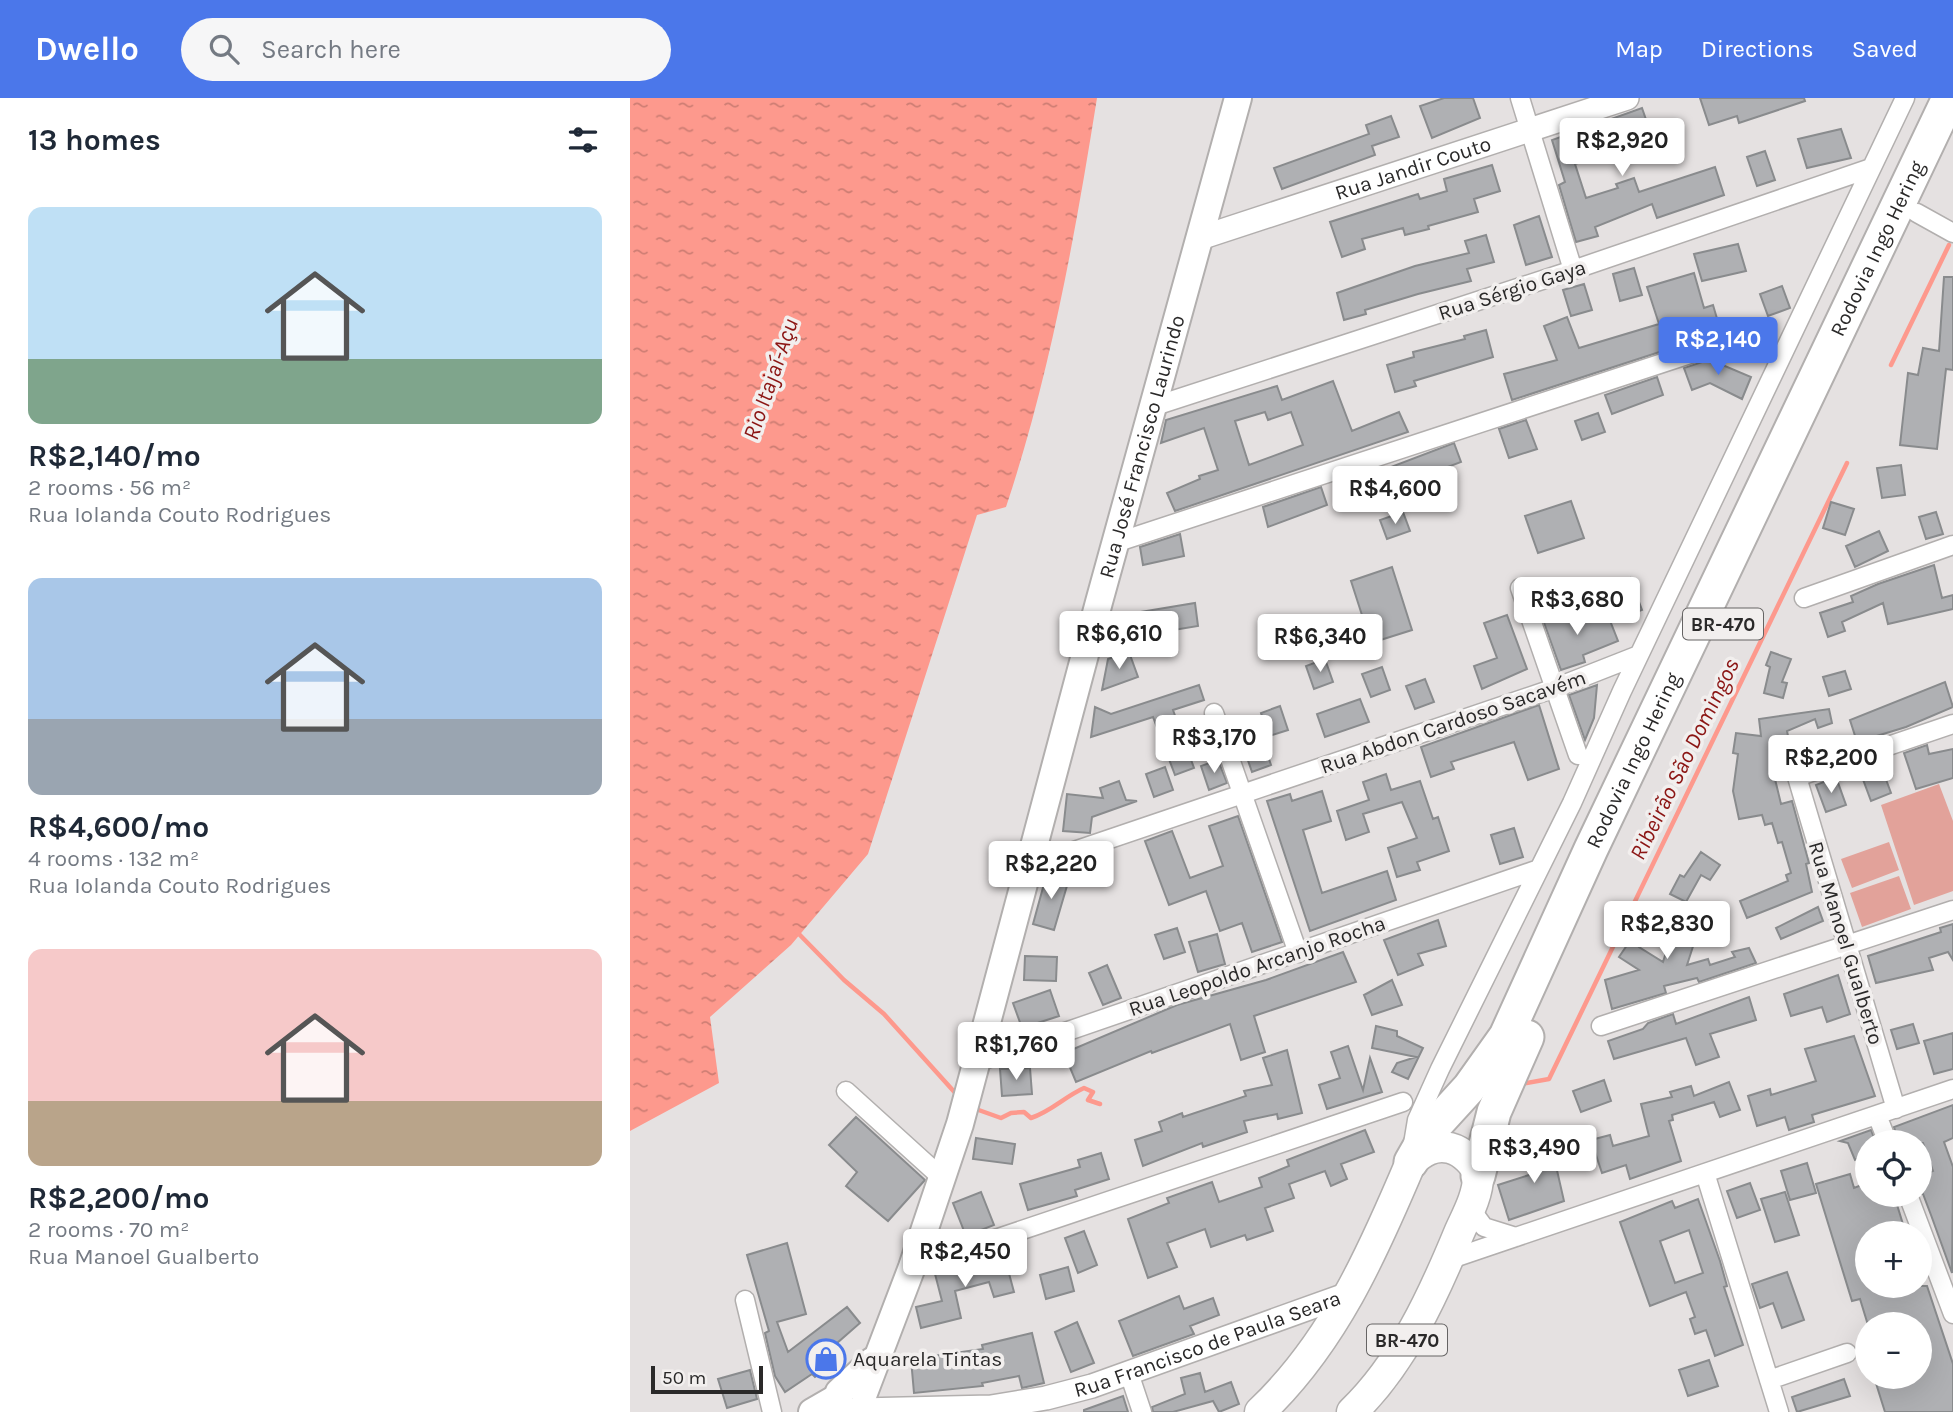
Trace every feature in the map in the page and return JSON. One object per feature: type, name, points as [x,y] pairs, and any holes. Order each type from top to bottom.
[{"type":"highway","name":"Rodovia Ingo Hering","points":[[1351,1293],[1411,1162],[1427,1134],[1477,1079],[1506,1036],[1591,849],[1949,98]]},
{"type":"highway","name":"Rodovia Ingo Hering","points":[[1448,1260],[1474,1192],[1486,1139],[1504,1087],[1953,136]]},
{"type":"highway","points":[[1411,1162],[1428,1150],[1449,1148],[1467,1158],[1474,1192]]},
{"type":"highway","name":"BR-470","points":[[1352,1412],[1405,1344],[1448,1260]]},
{"type":"highway","name":"BR-470","points":[[1260,1412],[1300,1368],[1351,1293]]},
{"type":"main road","name":"Rua José Francisco Laurindo","points":[[812,1412],[852,1403],[876,1357],[912,1267],[942,1178],[1238,98]]},
{"type":"street","points":[[1520,98],[1573,270]]},
{"type":"street","name":"Rua Jandir Couto","points":[[1200,238],[1627,98]]},
{"type":"street","points":[[1411,1162],[1417,1120],[1572,803],[1639,655],[1905,98]]},
{"type":"street","name":"Rua Sérgio Gaya","points":[[1152,407],[1573,270],[1871,168]]},
{"type":"street","points":[[1917,213],[1953,233]]},
{"type":"street","points":[[1115,543],[1757,332]]},
{"type":"street","points":[[1804,598],[1953,545]]},
{"type":"street","points":[[1520,588],[1578,755]]},
{"type":"street","name":"Rua Abdon Cardoso Sacavém","points":[[1027,867],[1555,688],[1639,655]]},
{"type":"street","points":[[1214,713],[1298,953]]},
{"type":"street","name":"Rua Manoel Gualberto","points":[[1896,1108],[1797,777],[1953,724]]},
{"type":"street","name":"Rua Leopoldo Arcanjo Rocha","points":[[975,1063],[1539,869]]},
{"type":"street","points":[[1601,1026],[1848,947],[1953,910]]},
{"type":"street","points":[[1448,1260],[1953,1089]]},
{"type":"street","points":[[846,1091],[942,1178]]},
{"type":"street","points":[[912,1267],[1403,1102]]},
{"type":"street","points":[[1877,1115],[1883,1130]]},
{"type":"street","points":[[1705,1173],[1779,1412]]},
{"type":"street","points":[[1474,1192],[1484,1227],[1516,1237]]},
{"type":"street","points":[[1913,1207],[1953,1314]]},
{"type":"street","name":"Rua Francisco de Paula Seara","points":[[852,1403],[957,1410],[1037,1400],[1129,1373],[1351,1293]]},
{"type":"street","points":[[746,1300],[772,1412]]},
{"type":"street","points":[[1769,1380],[1847,1353]]},
{"type":"street","points":[[1129,1373],[1143,1412]]},
{"type":"shaded area","points":[[1939,784],[1953,821],[1953,891],[1914,905],[1881,805]]},
{"type":"shaded area","points":[[1889,842],[1899,870],[1852,888],[1841,859]]},
{"type":"shaded area","points":[[1899,876],[1911,909],[1862,927],[1850,893]]},
{"type":"water","name":"Rio Itajaí-Açu","points":[[630,98],[1097,98],[1060,305],[1022,457],[1006,507],[977,515],[868,854],[791,945],[710,1017],[719,1083],[630,1131]]},
{"type":"building","points":[[1444,98],[1473,98],[1480,118],[1432,138],[1420,106]]},
{"type":"building","points":[[1700,98],[1804,98],[1805,101],[1739,123],[1737,116],[1709,125]]},
{"type":"building","points":[[1642,108],[1652,137],[1575,164],[1586,198],[1618,188],[1616,184],[1634,178],[1639,192],[1715,167],[1724,195],[1657,218],[1652,204],[1595,227],[1598,236],[1576,242],[1559,185],[1565,182],[1552,140]]},
{"type":"building","points":[[1391,116],[1399,137],[1372,146],[1375,155],[1282,189],[1274,168],[1369,134],[1366,125]]},
{"type":"building","points":[[1841,129],[1851,158],[1807,168],[1798,139]]},
{"type":"building","points":[[1765,151],[1775,180],[1757,186],[1747,157]]},
{"type":"building","points":[[1492,165],[1500,191],[1474,199],[1478,212],[1405,235],[1403,228],[1362,239],[1365,249],[1342,257],[1330,222],[1418,194],[1420,199],[1447,191],[1444,179]]},
{"type":"building","points":[[1539,216],[1552,257],[1526,265],[1514,225]]},
{"type":"building","points":[[1486,235],[1494,262],[1467,269],[1471,281],[1365,310],[1366,314],[1344,320],[1337,293],[1415,266],[1469,253],[1465,241]]},
{"type":"building","points":[[1738,244],[1746,271],[1702,281],[1694,254]]},
{"type":"building","points":[[1634,268],[1642,295],[1620,301],[1613,274]]},
{"type":"building","points":[[1694,273],[1704,308],[1713,305],[1721,332],[1512,400],[1504,374],[1557,360],[1544,326],[1567,317],[1579,348],[1659,324],[1647,287]]},
{"type":"building","points":[[1944,277],[1953,277],[1953,370],[1946,369],[1937,449],[1900,445],[1908,373],[1918,375],[1923,348],[1939,351]]},
{"type":"building","points":[[1584,284],[1592,310],[1571,316],[1563,290]]},
{"type":"building","points":[[1782,286],[1790,308],[1768,316],[1760,294]]},
{"type":"building","points":[[1486,330],[1493,357],[1414,381],[1416,386],[1395,392],[1387,365],[1414,357],[1413,352],[1465,339],[1464,336]]},
{"type":"building","points":[[1717,357],[1720,364],[1751,377],[1742,399],[1710,383],[1692,390],[1684,368]]},
{"type":"building","points":[[1657,377],[1663,395],[1612,414],[1605,395]]},
{"type":"building","points":[[1333,381],[1352,431],[1399,412],[1408,432],[1175,511],[1167,493],[1200,479],[1199,476],[1218,470],[1204,428],[1161,443],[1166,420],[1277,386],[1282,400]],"holes":[[[1265,412],[1268,420],[1291,412],[1303,445],[1249,465],[1235,421]]]},
{"type":"building","points":[[1598,413],[1605,432],[1582,440],[1575,421]]},
{"type":"building","points":[[1526,420],[1537,449],[1509,458],[1499,429]]},
{"type":"building","points":[[1454,443],[1461,462],[1369,497],[1362,478]]},
{"type":"building","points":[[1901,465],[1905,495],[1882,498],[1877,468]]},
{"type":"building","points":[[1321,487],[1327,505],[1268,527],[1263,507]]},
{"type":"building","points":[[1571,501],[1584,538],[1538,553],[1525,516]]},
{"type":"building","points":[[1831,502],[1854,509],[1845,535],[1823,528]]},
{"type":"building","points":[[1403,512],[1410,531],[1387,539],[1380,520]]},
{"type":"building","points":[[1936,512],[1943,534],[1926,539],[1919,517]]},
{"type":"building","points":[[1879,531],[1888,551],[1855,567],[1846,546]]},
{"type":"building","points":[[1180,534],[1184,556],[1143,565],[1140,547]]},
{"type":"building","points":[[1934,565],[1942,598],[1953,595],[1953,609],[1888,624],[1883,603],[1842,622],[1845,631],[1828,637],[1820,613],[1853,602],[1851,596],[1878,584]]},
{"type":"building","points":[[1392,567],[1412,630],[1371,643],[1351,581]]},
{"type":"building","points":[[1630,578],[1642,610],[1615,620],[1603,588]]},
{"type":"building","points":[[1195,603],[1198,626],[1125,638],[1122,615]]},
{"type":"building","points":[[1567,609],[1573,627],[1607,613],[1618,641],[1583,655],[1585,662],[1561,670],[1542,617]]},
{"type":"building","points":[[1507,615],[1527,669],[1482,689],[1474,666],[1497,658],[1484,623]]},
{"type":"building","points":[[1129,652],[1138,677],[1102,690],[1108,659]]},
{"type":"building","points":[[1771,652],[1791,659],[1782,682],[1787,683],[1783,698],[1764,693],[1770,667],[1766,665]]},
{"type":"building","points":[[1325,659],[1333,682],[1314,689],[1306,666]]},
{"type":"building","points":[[1382,667],[1390,690],[1371,697],[1362,674]]},
{"type":"building","points":[[1845,671],[1851,689],[1829,696],[1823,677]]},
{"type":"building","points":[[1425,679],[1434,702],[1415,709],[1406,686]]},
{"type":"building","points":[[1945,682],[1953,707],[1906,727],[1857,742],[1850,720]]},
{"type":"building","points":[[1199,685],[1204,700],[1173,710],[1194,768],[1175,775],[1153,717],[1091,737],[1095,707],[1111,714]]},
{"type":"building","points":[[1597,685],[1594,718],[1585,740],[1569,695]]},
{"type":"building","points":[[1360,699],[1369,722],[1325,737],[1317,714]]},
{"type":"building","points":[[1539,705],[1559,769],[1528,780],[1514,742],[1451,762],[1454,769],[1431,777],[1421,747]]},
{"type":"building","points":[[1280,706],[1288,730],[1269,736],[1261,713]]},
{"type":"building","points":[[1829,709],[1832,723],[1818,728],[1815,719],[1787,731],[1789,741],[1778,743],[1782,774],[1774,775],[1781,804],[1792,801],[1809,863],[1806,864],[1812,892],[1747,918],[1740,901],[1788,881],[1786,875],[1791,873],[1782,842],[1778,843],[1772,823],[1765,825],[1762,815],[1739,819],[1733,791],[1738,754],[1733,753],[1736,733],[1761,736],[1759,719]]},
{"type":"building","points":[[1263,742],[1271,765],[1252,772],[1244,749]]},
{"type":"building","points":[[1927,745],[1929,754],[1953,749],[1953,778],[1916,789],[1904,753]]},
{"type":"building","points":[[1218,760],[1227,783],[1209,790],[1201,766]]},
{"type":"building","points":[[1881,766],[1891,793],[1871,801],[1861,774]]},
{"type":"building","points":[[1165,767],[1173,790],[1154,797],[1146,774]]},
{"type":"building","points":[[1386,774],[1391,790],[1420,781],[1433,819],[1438,817],[1449,851],[1417,862],[1420,870],[1397,877],[1388,848],[1417,838],[1402,802],[1363,814],[1369,832],[1346,840],[1337,811],[1369,800],[1363,782]]},
{"type":"building","points":[[1836,777],[1846,805],[1826,812],[1816,785]]},
{"type":"building","points":[[1119,781],[1126,800],[1137,801],[1092,817],[1090,833],[1063,831],[1067,794],[1103,798],[1100,788]]},
{"type":"building","points":[[1322,791],[1331,821],[1303,830],[1322,893],[1387,871],[1396,900],[1310,931],[1267,801],[1290,794],[1292,801]]},
{"type":"building","points":[[1238,816],[1282,942],[1252,952],[1242,923],[1220,931],[1206,891],[1169,905],[1145,841],[1172,831],[1190,878],[1223,866],[1209,826]]},
{"type":"building","points":[[1514,828],[1523,857],[1500,864],[1491,835]]},
{"type":"building","points":[[1701,852],[1720,865],[1710,880],[1701,875],[1686,902],[1670,894],[1680,875],[1684,877]]},
{"type":"building","points":[[1047,873],[1069,879],[1054,930],[1033,924]]},
{"type":"building","points":[[1637,907],[1653,914],[1639,947],[1663,962],[1674,927],[1685,931],[1694,907],[1714,915],[1706,934],[1698,931],[1687,965],[1708,959],[1710,965],[1735,957],[1732,952],[1749,948],[1756,963],[1699,982],[1697,978],[1664,986],[1666,993],[1612,1009],[1605,980],[1639,970],[1619,957],[1634,935],[1626,931]]},
{"type":"building","points":[[1818,907],[1823,921],[1781,939],[1776,928]]},
{"type":"building","points":[[1438,920],[1446,946],[1418,954],[1423,965],[1398,975],[1384,940]]},
{"type":"building","points":[[1953,924],[1953,960],[1948,952],[1929,958],[1933,970],[1876,983],[1868,956],[1941,932],[1940,928]]},
{"type":"building","points":[[1177,928],[1185,952],[1164,959],[1155,935]]},
{"type":"building","points":[[1217,934],[1225,964],[1198,972],[1189,942]]},
{"type":"building","points":[[1343,952],[1356,982],[1254,1016],[1265,1052],[1241,1060],[1230,1024],[1152,1053],[1151,1051],[1076,1082],[1064,1053],[1177,1005],[1266,980]]},
{"type":"building","points":[[1025,956],[1057,957],[1056,981],[1024,980]]},
{"type":"building","points":[[1107,965],[1121,998],[1103,1005],[1089,973]]},
{"type":"building","points":[[1838,975],[1850,1014],[1827,1022],[1822,1007],[1791,1016],[1784,994]]},
{"type":"building","points":[[1392,980],[1402,1005],[1372,1015],[1364,995]]},
{"type":"building","points":[[1050,990],[1059,1016],[1022,1028],[1013,1003]]},
{"type":"building","points":[[1749,997],[1756,1020],[1710,1034],[1719,1057],[1696,1065],[1686,1038],[1614,1059],[1608,1041],[1643,1029],[1648,1023],[1673,1014],[1676,1024]]},
{"type":"building","points":[[1913,1024],[1919,1043],[1897,1049],[1891,1030]]},
{"type":"building","points":[[1376,1026],[1397,1031],[1397,1036],[1423,1048],[1408,1079],[1392,1072],[1397,1063],[1416,1057],[1372,1048]]},
{"type":"building","points":[[1953,1033],[1953,1069],[1934,1074],[1924,1041]]},
{"type":"building","points":[[1854,1036],[1875,1096],[1812,1115],[1814,1122],[1789,1130],[1785,1117],[1757,1126],[1748,1096],[1770,1089],[1771,1095],[1816,1081],[1805,1049]]},
{"type":"building","points":[[1348,1046],[1363,1090],[1370,1058],[1382,1092],[1327,1109],[1319,1085],[1340,1078],[1331,1052]]},
{"type":"building","points":[[1287,1050],[1302,1113],[1278,1119],[1277,1114],[1244,1121],[1247,1132],[1203,1147],[1202,1143],[1143,1166],[1135,1140],[1162,1131],[1159,1122],[1246,1096],[1244,1091],[1272,1085],[1263,1058]]},
{"type":"building","points":[[1030,1068],[1032,1094],[1002,1096],[1000,1069]]},
{"type":"building","points":[[1604,1080],[1611,1101],[1581,1112],[1573,1091]]},
{"type":"building","points":[[1729,1082],[1740,1110],[1720,1117],[1714,1102],[1672,1115],[1673,1120],[1669,1121],[1681,1161],[1630,1179],[1626,1165],[1602,1173],[1591,1140],[1610,1135],[1613,1146],[1649,1136],[1641,1104],[1672,1097],[1670,1092],[1691,1086],[1694,1096]]},
{"type":"building","points":[[1953,1105],[1953,1138],[1944,1142],[1953,1167],[1952,1273],[1928,1207],[1932,1207],[1932,1130],[1895,1130],[1894,1127]]},
{"type":"building","points":[[856,1117],[925,1180],[888,1221],[846,1186],[857,1172],[829,1145]]},
{"type":"building","points":[[1365,1130],[1374,1152],[1341,1164],[1347,1179],[1331,1186],[1325,1171],[1289,1184],[1294,1198],[1265,1208],[1273,1231],[1247,1240],[1245,1235],[1211,1247],[1205,1229],[1167,1243],[1177,1267],[1148,1278],[1128,1219],[1169,1203],[1167,1198],[1212,1182],[1219,1202],[1262,1187],[1259,1178],[1289,1166],[1287,1160]]},
{"type":"building","points":[[1855,1136],[1855,1160],[1848,1143],[1840,1141]]},
{"type":"building","points":[[976,1138],[1015,1144],[1012,1164],[973,1159]]},
{"type":"building","points":[[1551,1144],[1564,1201],[1509,1220],[1498,1185],[1532,1174],[1527,1149]]},
{"type":"building","points":[[1101,1153],[1109,1179],[1075,1190],[1077,1196],[1028,1210],[1020,1184],[1080,1167],[1078,1160]]},
{"type":"building","points":[[1807,1163],[1816,1193],[1790,1200],[1781,1171]]},
{"type":"building","points":[[1850,1174],[1855,1188],[1855,1207],[1898,1207],[1902,1221],[1855,1221],[1855,1298],[1931,1298],[1953,1364],[1953,1412],[1885,1412],[1878,1389],[1932,1389],[1932,1312],[1864,1312],[1860,1299],[1852,1301],[1816,1184]]},
{"type":"building","points":[[1750,1183],[1760,1210],[1737,1218],[1727,1191]]},
{"type":"building","points":[[981,1192],[994,1225],[966,1236],[953,1203]]},
{"type":"building","points":[[1785,1192],[1799,1235],[1775,1242],[1761,1199]]},
{"type":"building","points":[[1698,1199],[1720,1261],[1727,1286],[1724,1287],[1743,1345],[1715,1356],[1706,1330],[1695,1334],[1690,1319],[1695,1317],[1686,1292],[1650,1306],[1620,1222],[1672,1201],[1675,1208]],"holes":[[[1689,1230],[1703,1273],[1675,1283],[1660,1241]]]},
{"type":"building","points":[[1084,1231],[1097,1265],[1078,1273],[1065,1238]]},
{"type":"building","points":[[787,1243],[806,1314],[777,1322],[788,1352],[847,1307],[860,1323],[836,1344],[844,1355],[815,1377],[812,1374],[785,1392],[775,1376],[765,1333],[769,1331],[747,1255]]},
{"type":"building","points":[[1004,1255],[1014,1292],[994,1297],[989,1282],[955,1291],[961,1318],[921,1328],[916,1307],[942,1301],[935,1274]]},
{"type":"building","points":[[1068,1267],[1074,1291],[1046,1299],[1040,1275]]},
{"type":"building","points":[[1787,1272],[1804,1320],[1782,1328],[1773,1303],[1760,1308],[1752,1284]]},
{"type":"building","points":[[1179,1296],[1184,1309],[1213,1298],[1219,1315],[1190,1326],[1194,1334],[1133,1356],[1119,1321]]},
{"type":"building","points":[[1077,1322],[1094,1363],[1071,1372],[1055,1332]]},
{"type":"building","points":[[1032,1333],[1044,1383],[1022,1388],[1019,1376],[982,1383],[983,1386],[914,1393],[911,1359],[983,1349],[982,1345]]},
{"type":"building","points":[[1709,1360],[1718,1386],[1688,1396],[1679,1370]]},
{"type":"building","points":[[750,1370],[757,1399],[727,1408],[718,1379]]},
{"type":"building","points":[[1200,1373],[1205,1392],[1231,1382],[1239,1404],[1219,1412],[1213,1401],[1173,1412],[1153,1412],[1152,1407],[1185,1394],[1181,1378]]},
{"type":"building","points":[[1844,1379],[1850,1396],[1797,1412],[1792,1397]]},
{"type":"building","points":[[1123,1396],[1128,1412],[1084,1412],[1084,1410]]},
{"type":"waterway","name":"Ribeirão São Domingos","points":[[1891,365],[1949,245]]},
{"type":"waterway","name":"Ribeirão São Domingos","points":[[1521,1084],[1549,1079],[1847,463]]},
{"type":"waterway","name":"Ribeirão São Domingos","points":[[796,931],[844,980],[884,1014],[958,1096]]},
{"type":"waterway","name":"Ribeirão São Domingos","points":[[973,1108],[1001,1118],[1011,1113],[1024,1112],[1031,1118],[1084,1088],[1093,1092],[1088,1100],[1100,1104]]},
{"type":"place","name":"Aquarela Tintas","points":[[826,1359]]}]
